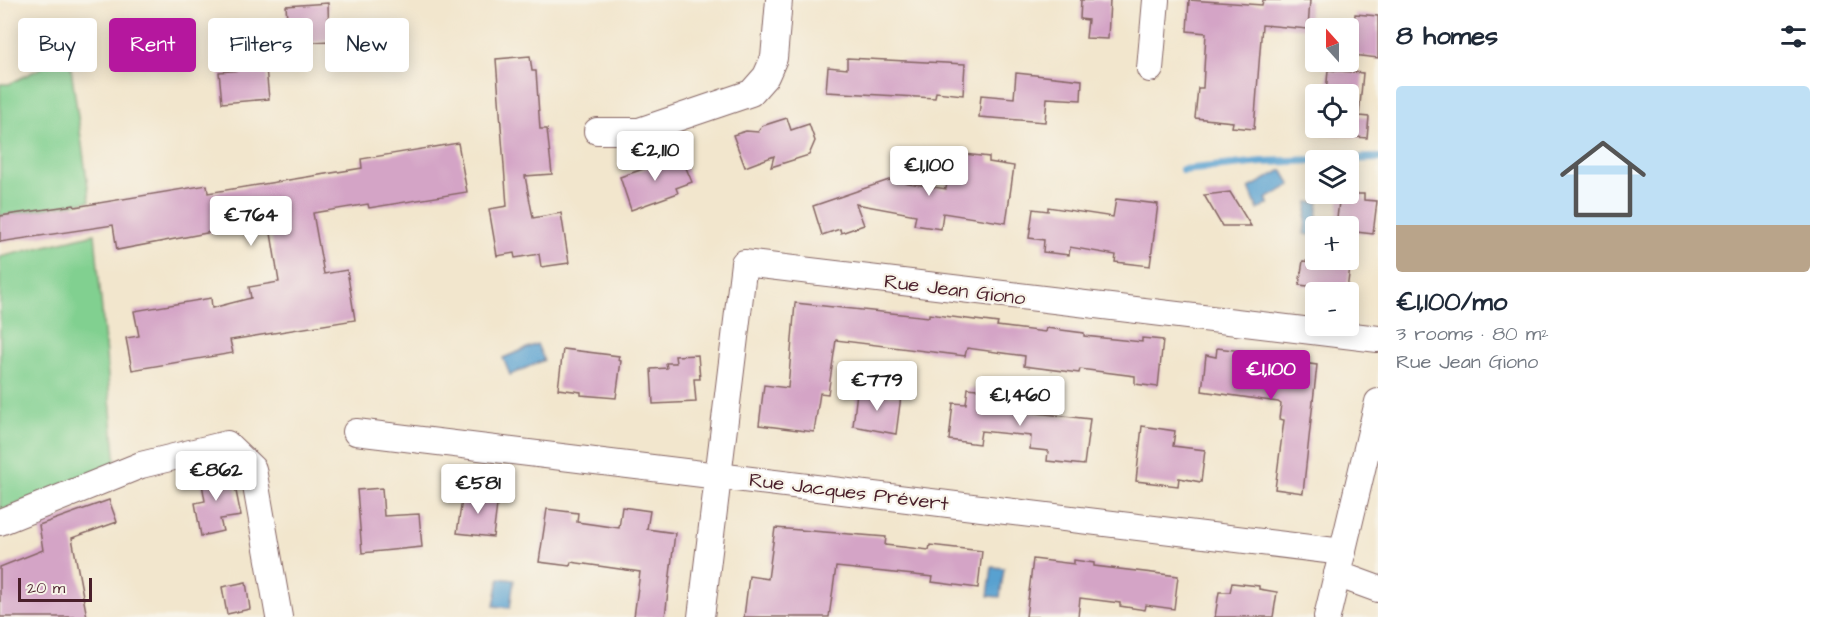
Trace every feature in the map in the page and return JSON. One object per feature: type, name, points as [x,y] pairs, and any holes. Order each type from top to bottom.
[{"type":"street","points":[[597,131],[639,131],[750,93],[766,76],[774,58],[779,0]]},
{"type":"street","points":[[1150,69],[1156,0]]},
{"type":"street","name":"Rue Jean Giono","points":[[718,474],[744,263],[1378,339]]},
{"type":"street","points":[[1327,617],[1378,402]]},
{"type":"street","name":"Rue Jacques Prévert","points":[[356,432],[718,474],[1340,563],[1378,589]]},
{"type":"street","points":[[0,522],[141,465],[227,444],[254,469],[279,617]]},
{"type":"street","points":[[701,617],[718,474]]},
{"type":"green space","points":[[33,72],[72,72],[90,201],[0,216],[0,84],[9,84]]},
{"type":"green space","points":[[95,234],[116,465],[0,511],[0,257]]},
{"type":"water","points":[[1282,170],[1291,185],[1266,199],[1269,204],[1258,210],[1249,188]]},
{"type":"water","points":[[1308,204],[1319,204],[1317,216],[1306,216]]},
{"type":"water","points":[[537,344],[544,360],[510,375],[503,358]]},
{"type":"water","points":[[992,567],[1004,568],[1000,597],[988,596]]},
{"type":"water","points":[[499,578],[514,580],[510,608],[494,606]]},
{"type":"building","points":[[1081,0],[1110,0],[1108,39],[1086,38],[1088,20],[1080,19]]},
{"type":"building","points":[[1189,0],[1262,5],[1263,0],[1310,0],[1309,18],[1305,18],[1305,29],[1262,25],[1254,129],[1232,127],[1233,122],[1195,118],[1198,88],[1203,88],[1206,33],[1187,31]]},
{"type":"building","points":[[328,3],[328,18],[325,18],[325,41],[313,42],[313,18],[287,18],[286,6]]},
{"type":"building","points":[[1355,14],[1378,16],[1378,58],[1359,56],[1359,18],[1355,18]]},
{"type":"building","points":[[530,56],[532,71],[536,71],[540,129],[547,129],[552,174],[525,176],[533,218],[561,213],[569,263],[541,267],[539,254],[515,258],[514,253],[497,256],[489,209],[507,206],[496,59]]},
{"type":"building","points":[[847,58],[965,64],[963,95],[936,92],[935,98],[826,92],[828,67],[847,69]]},
{"type":"building","points":[[219,72],[266,72],[269,99],[222,103]]},
{"type":"building","points":[[1328,72],[1363,73],[1359,116],[1359,84],[1327,84]]},
{"type":"building","points":[[1016,73],[1082,80],[1081,100],[1047,98],[1045,122],[979,117],[981,95],[1014,98]]},
{"type":"building","points":[[1359,116],[1369,117],[1367,138],[1359,137]]},
{"type":"building","points":[[787,118],[791,130],[809,124],[815,141],[809,155],[771,167],[774,156],[745,167],[733,135],[746,131],[758,132],[762,126]]},
{"type":"building","points":[[458,143],[467,192],[369,208],[368,204],[313,213],[324,274],[347,270],[355,320],[230,340],[233,353],[132,370],[126,338],[139,336],[134,311],[211,298],[212,308],[251,298],[249,287],[279,282],[269,221],[117,250],[113,225],[0,242],[0,216],[74,205],[75,207],[207,185],[208,193],[362,168],[361,159]]},
{"type":"building","points":[[964,154],[989,157],[989,162],[1014,166],[1006,223],[943,213],[941,229],[914,225],[916,215],[856,204],[864,225],[841,233],[840,229],[822,235],[813,206],[889,180],[946,189],[951,157],[963,157]]},
{"type":"building","points":[[681,156],[692,182],[676,188],[678,193],[631,210],[620,177]]},
{"type":"building","points":[[1230,192],[1251,226],[1222,226],[1204,195]]},
{"type":"building","points":[[1359,194],[1364,194],[1364,200],[1377,201],[1373,234],[1359,232],[1359,216],[1337,216],[1339,204],[1359,204]]},
{"type":"building","points":[[1116,199],[1158,204],[1150,266],[1115,262],[1116,255],[1070,247],[1069,255],[1043,252],[1044,240],[1029,238],[1033,209],[1048,211],[1048,207],[1113,217]]},
{"type":"building","points":[[1303,261],[1305,261],[1305,270],[1350,270],[1348,282],[1305,282],[1305,286],[1299,285]]},
{"type":"building","points":[[795,303],[929,317],[929,314],[998,323],[997,326],[1045,332],[1046,328],[1084,333],[1084,336],[1142,342],[1142,338],[1163,340],[1158,387],[1135,384],[1135,376],[1080,369],[1079,373],[1024,366],[1025,356],[967,348],[965,356],[836,340],[828,394],[820,393],[814,432],[759,425],[764,385],[788,388]]},
{"type":"building","points":[[1217,348],[1266,354],[1265,358],[1317,365],[1303,493],[1275,489],[1284,420],[1279,419],[1281,404],[1202,391],[1206,355],[1216,357]]},
{"type":"building","points":[[563,349],[619,356],[618,360],[621,361],[616,398],[581,395],[581,392],[558,389]]},
{"type":"building","points":[[698,355],[700,379],[694,379],[696,402],[653,404],[651,369],[667,368],[666,363],[676,363],[675,356]]},
{"type":"building","points":[[968,388],[1002,392],[1000,409],[1090,419],[1084,465],[1047,461],[1048,451],[1030,449],[1031,436],[981,431],[979,444],[949,440],[953,403],[966,404]]},
{"type":"building","points":[[857,392],[901,396],[896,434],[853,426]]},
{"type":"building","points":[[1142,426],[1175,431],[1173,446],[1205,450],[1201,482],[1179,478],[1178,486],[1136,481]]},
{"type":"building","points":[[220,468],[222,483],[234,481],[241,516],[220,519],[223,531],[201,536],[195,503],[205,501],[200,472]]},
{"type":"building","points":[[382,488],[384,516],[419,514],[422,547],[362,553],[357,490]]},
{"type":"building","points":[[463,493],[498,497],[493,537],[457,533]]},
{"type":"building","points":[[109,500],[117,522],[72,538],[87,617],[0,617],[0,567],[43,550],[39,525]]},
{"type":"building","points":[[622,507],[650,511],[647,529],[675,533],[665,617],[634,617],[640,572],[571,562],[570,566],[539,562],[547,509],[578,513],[577,522],[619,528]]},
{"type":"building","points":[[775,528],[886,537],[885,545],[929,550],[930,545],[982,551],[978,588],[932,582],[933,577],[836,567],[829,617],[744,617],[749,576],[768,579]]},
{"type":"building","points":[[1033,559],[1074,564],[1074,560],[1094,563],[1094,566],[1178,576],[1174,609],[1146,605],[1145,610],[1120,606],[1120,603],[1080,598],[1078,617],[1026,617]]},
{"type":"building","points":[[246,582],[250,609],[227,614],[222,587]]},
{"type":"building","points":[[1232,583],[1259,586],[1259,589],[1277,592],[1273,617],[1215,617],[1219,592],[1230,592]]},
{"type":"waterway","points":[[1183,170],[1262,162],[1378,158]]}]
